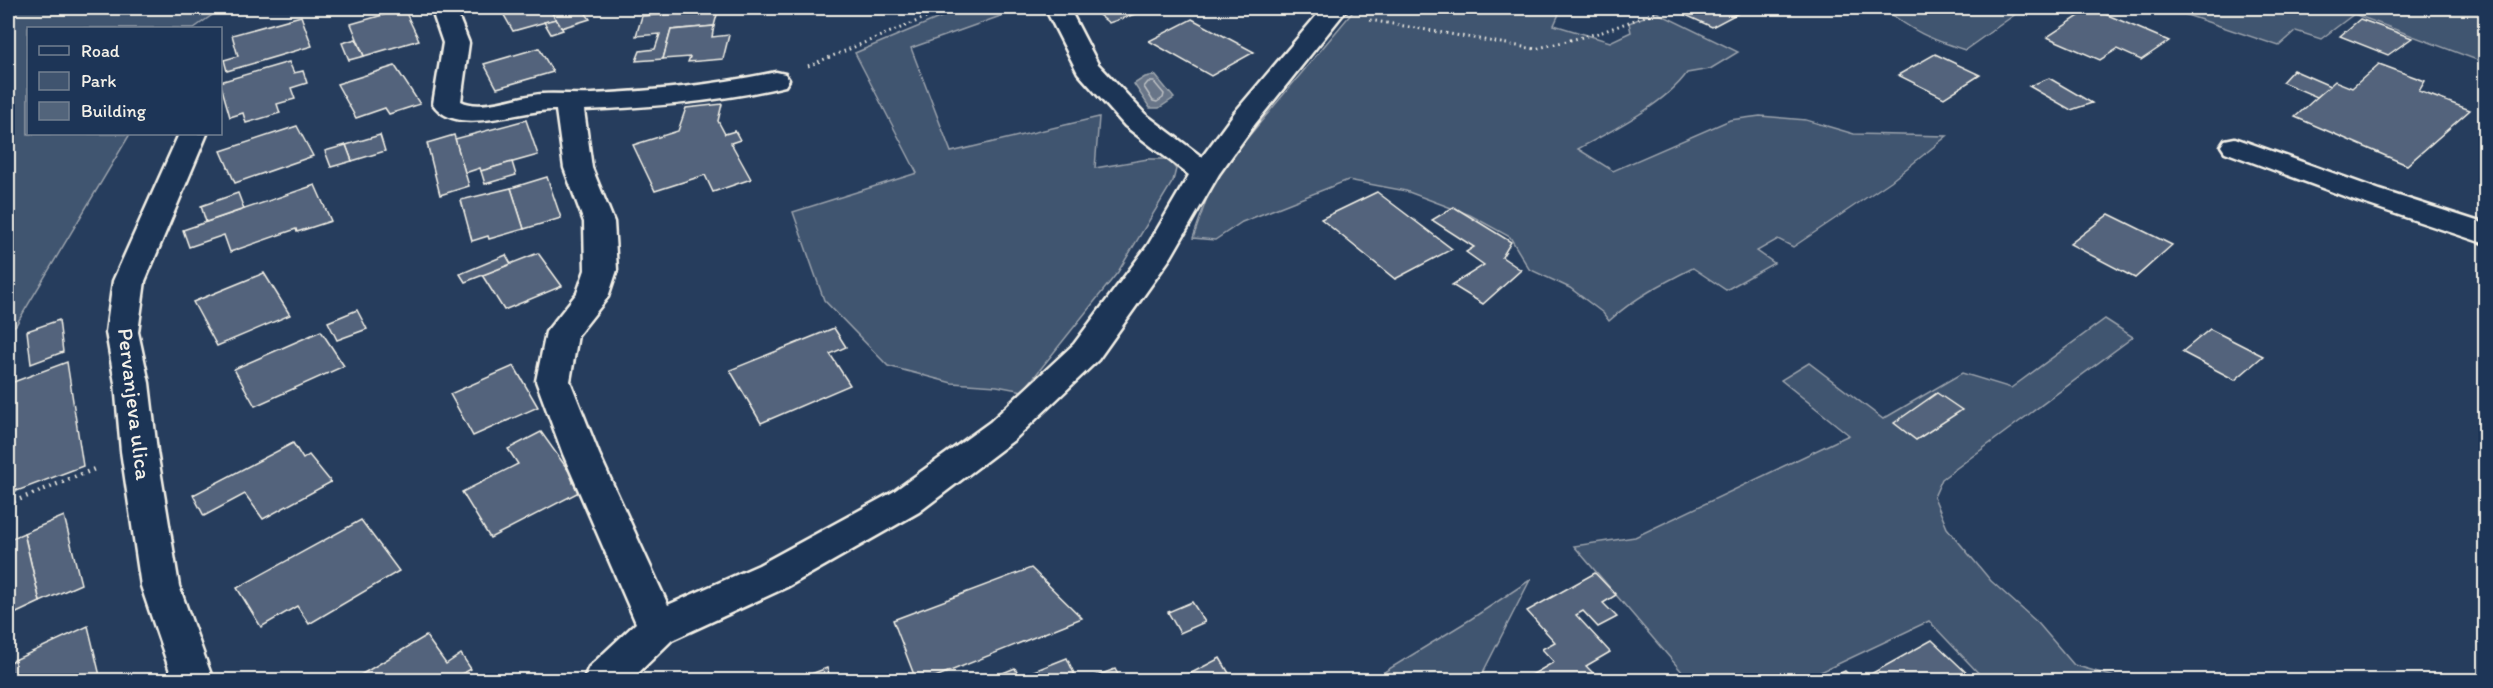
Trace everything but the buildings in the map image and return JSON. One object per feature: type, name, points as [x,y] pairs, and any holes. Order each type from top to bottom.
[{"type":"street","points":[[443,8],[456,43],[447,104],[456,111],[473,113],[541,102],[654,99],[733,90],[776,80]]},
{"type":"street","points":[[1057,8],[1087,67],[1135,120],[1204,173]]},
{"type":"street","points":[[604,681],[658,628],[773,576],[906,502],[1002,431],[1086,352],[1160,250],[1204,173],[1245,118],[1333,10]]},
{"type":"street","points":[[569,103],[578,168],[599,222],[601,270],[592,297],[562,332],[554,381],[581,454],[658,628]]},
{"type":"street","name":"Pervanjeva ulica","points":[[193,135],[129,282],[122,332],[132,383],[139,451],[160,586],[193,681]]},
{"type":"street","points":[[2235,146],[2370,196],[2486,234]]},
{"type":"path","points":[[776,80],[949,8]]},
{"type":"path","points":[[1333,10],[1535,49],[1602,32],[1667,8]]},
{"type":"path","points":[[8,504],[106,465]]},
{"type":"green space","points":[[8,8],[222,8],[195,27],[27,27],[27,135],[129,135],[16,325],[8,330]]},
{"type":"green space","points":[[963,8],[1023,8],[911,48],[951,152],[1099,117],[1095,168],[1148,159],[1168,159],[1176,169],[1173,181],[1118,272],[1023,391],[997,386],[952,383],[888,366],[824,300],[793,212],[917,173],[855,53]]},
{"type":"green space","points":[[1356,8],[1548,8],[1559,14],[1554,25],[1610,42],[1631,32],[1629,23],[1656,12],[1738,52],[1710,69],[1687,73],[1652,106],[1578,149],[1613,171],[1730,120],[1760,116],[1806,120],[1854,134],[1947,136],[1891,181],[1793,247],[1778,239],[1757,251],[1774,263],[1726,290],[1693,268],[1639,298],[1609,321],[1603,313],[1570,288],[1529,269],[1510,237],[1470,215],[1406,191],[1348,180],[1242,222],[1215,240],[1193,238],[1209,192],[1233,155]]},
{"type":"green space","points":[[1884,8],[2024,8],[1965,50],[1922,34]]},
{"type":"green space","points":[[2166,8],[2485,8],[2485,63],[2354,14],[2321,39],[2296,31],[2279,46]]},
{"type":"green space","points":[[2105,319],[2133,337],[1942,479],[1934,497],[1947,528],[1991,581],[2038,623],[2074,665],[2125,680],[1985,680],[1929,621],[1804,680],[1689,680],[1574,546],[1635,537],[1849,435],[1781,380],[1809,363],[1883,419],[1962,373],[2011,388]]},
{"type":"green space","points":[[1530,580],[1479,680],[1371,680],[1471,619]]},
{"type":"water","points":[[1155,75],[1174,98],[1159,108],[1150,108],[1134,84],[1145,77]]}]
